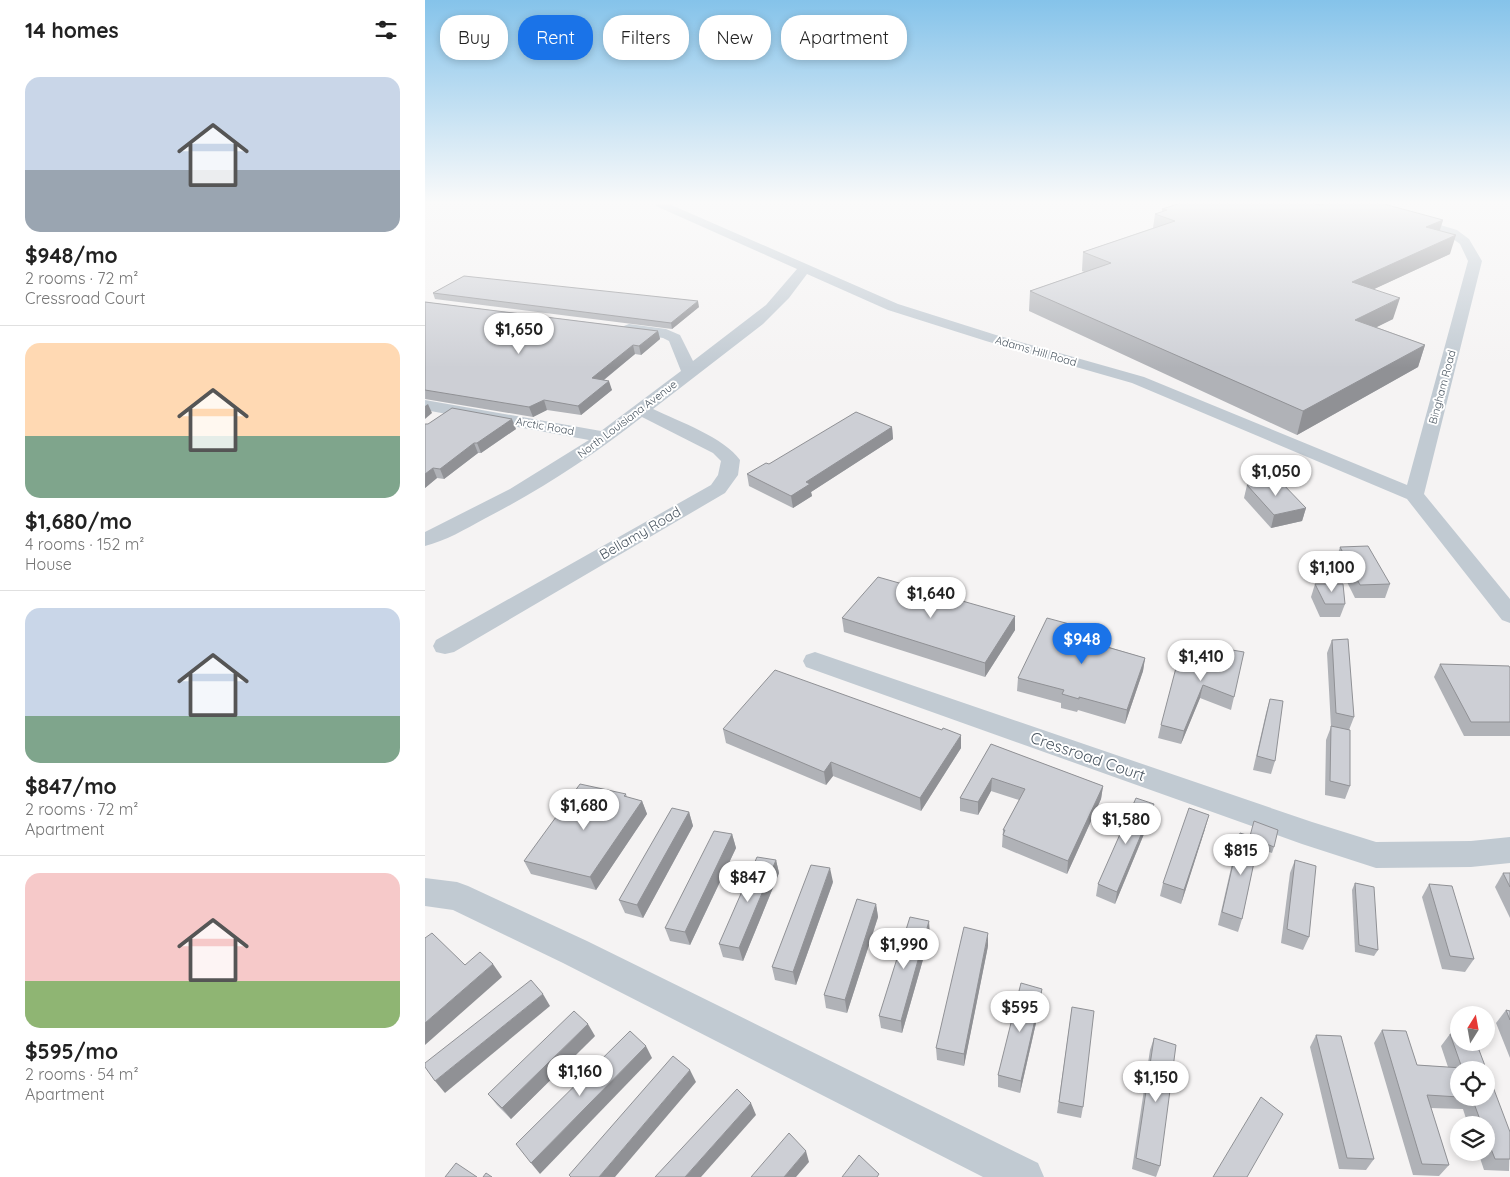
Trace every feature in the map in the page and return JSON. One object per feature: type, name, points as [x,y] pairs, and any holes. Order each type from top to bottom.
[{"type":"street","name":"Adams Hill Road","points":[[786,259],[893,307],[1138,380],[1414,495]]},
{"type":"street","name":"Bingham Road","points":[[1414,495],[1475,261],[1474,259]]},
{"type":"street","name":"North Louisiana Avenue","points":[[425,540],[461,524],[527,488],[605,437],[777,302],[792,288],[805,267]]},
{"type":"street","points":[[777,302],[803,288],[830,286],[851,288]]},
{"type":"street","points":[[618,328],[666,334],[675,338],[689,372]]},
{"type":"street","name":"Arctic Road","points":[[425,406],[605,437]]},
{"type":"street","points":[[432,424],[453,410]]},
{"type":"street","name":"Bellamy Road","points":[[445,646],[718,489],[728,475],[731,460],[720,449],[641,410]]},
{"type":"street","points":[[1414,495],[1510,615]]},
{"type":"street","name":"Cressroad Court","points":[[815,661],[1312,835],[1376,854],[1471,854],[1510,850]]},
{"type":"street","points":[[425,892],[457,896],[575,952],[1025,1177]]},
{"type":"building","points":[[1101,259],[1403,259],[1352,282],[1400,298],[1355,320],[1425,345],[1303,411],[1030,291],[1111,263]]},
{"type":"building","points":[[464,276],[698,301],[671,323],[433,293]]},
{"type":"building","points":[[425,302],[658,331],[639,346],[633,345],[592,378],[609,381],[578,406],[544,400],[529,407],[425,390]]},
{"type":"building","points":[[452,408],[512,419],[477,443],[474,443],[440,469],[433,468],[425,474],[425,424],[428,424]]},
{"type":"building","points":[[856,412],[892,427],[806,482],[810,484],[791,496],[747,474],[766,463],[769,464]]},
{"type":"building","points":[[1279,480],[1306,508],[1274,515],[1247,485]]},
{"type":"building","points":[[1368,546],[1390,584],[1360,585],[1340,547]]},
{"type":"building","points":[[878,577],[1015,616],[985,663],[842,618]]},
{"type":"building","points":[[1315,584],[1343,584],[1345,604],[1325,604]]},
{"type":"building","points":[[1047,618],[1103,633],[1100,645],[1145,658],[1127,710],[1079,697],[1079,699],[1062,694],[1064,690],[1018,678]]},
{"type":"building","points":[[1348,639],[1354,717],[1336,713],[1332,640]]},
{"type":"building","points":[[1194,645],[1244,652],[1234,697],[1203,685],[1184,731],[1161,725],[1177,664],[1191,667]]},
{"type":"building","points":[[1440,664],[1509,666],[1510,722],[1471,722]]},
{"type":"building","points":[[775,670],[942,730],[943,728],[961,735],[920,798],[831,762],[824,772],[723,729]]},
{"type":"building","points":[[1270,699],[1283,701],[1275,761],[1257,756]]},
{"type":"building","points":[[1331,726],[1350,730],[1350,786],[1330,781]]},
{"type":"building","points":[[991,744],[1103,786],[1068,861],[1003,835],[1005,830],[1003,830],[1025,789],[992,778],[978,802],[960,798]]},
{"type":"building","points":[[580,784],[626,794],[624,796],[642,801],[590,877],[524,861]]},
{"type":"building","points":[[1136,798],[1154,804],[1117,892],[1098,884]]},
{"type":"building","points":[[672,808],[689,812],[637,905],[619,900]]},
{"type":"building","points":[[1189,808],[1209,815],[1184,890],[1163,883]]},
{"type":"building","points":[[1254,821],[1278,830],[1274,847],[1250,836]]},
{"type":"building","points":[[714,831],[732,834],[685,932],[665,928]]},
{"type":"building","points":[[1240,833],[1259,839],[1242,919],[1222,912]]},
{"type":"building","points":[[757,857],[776,860],[739,948],[719,944]]},
{"type":"building","points":[[1295,860],[1316,866],[1309,937],[1287,929]]},
{"type":"building","points":[[811,865],[830,868],[793,972],[772,967]]},
{"type":"building","points":[[1503,873],[1510,873],[1510,887]]},
{"type":"building","points":[[1355,883],[1374,887],[1378,950],[1359,945]]},
{"type":"building","points":[[1429,884],[1452,886],[1474,959],[1450,956]]},
{"type":"building","points":[[857,899],[876,904],[845,1000],[824,995]]},
{"type":"building","points":[[910,917],[929,921],[901,1021],[879,1016]]},
{"type":"building","points":[[964,927],[988,933],[964,1054],[936,1048]]},
{"type":"building","points":[[432,933],[465,965],[480,952],[493,964],[425,1023],[425,938]]},
{"type":"building","points":[[531,980],[543,994],[435,1081],[425,1067],[425,1063]]},
{"type":"building","points":[[1021,983],[1042,989],[1021,1081],[998,1075]]},
{"type":"building","points":[[1072,1007],[1094,1011],[1083,1107],[1059,1102]]},
{"type":"building","points":[[1506,1010],[1510,1011],[1510,1020]]},
{"type":"building","points":[[574,1011],[588,1024],[502,1108],[488,1094]]},
{"type":"building","points":[[1382,1030],[1406,1031],[1417,1065],[1450,1067],[1450,1096],[1427,1095],[1449,1165],[1422,1164]]},
{"type":"building","points":[[630,1031],[646,1046],[531,1163],[516,1144]]},
{"type":"building","points":[[1316,1035],[1341,1036],[1374,1159],[1347,1158]]},
{"type":"building","points":[[1154,1038],[1176,1045],[1160,1166],[1136,1158]]},
{"type":"building","points":[[1456,1051],[1479,1051],[1483,1061],[1460,1061]]},
{"type":"building","points":[[673,1056],[690,1070],[599,1177],[571,1177],[569,1175]]},
{"type":"building","points":[[737,1089],[751,1103],[685,1177],[655,1177]]},
{"type":"building","points":[[1495,1092],[1510,1132],[1510,1159],[1495,1159],[1495,1116],[1479,1116],[1475,1106],[1495,1106]]},
{"type":"building","points":[[1261,1097],[1283,1114],[1247,1177],[1213,1177]]},
{"type":"building","points":[[789,1133],[806,1151],[784,1177],[751,1177]]},
{"type":"building","points":[[859,1155],[879,1174],[877,1177],[842,1177]]},
{"type":"building","points":[[456,1163],[477,1177],[445,1177]]},
{"type":"building","points":[[486,1173],[492,1177],[483,1177]]}]
